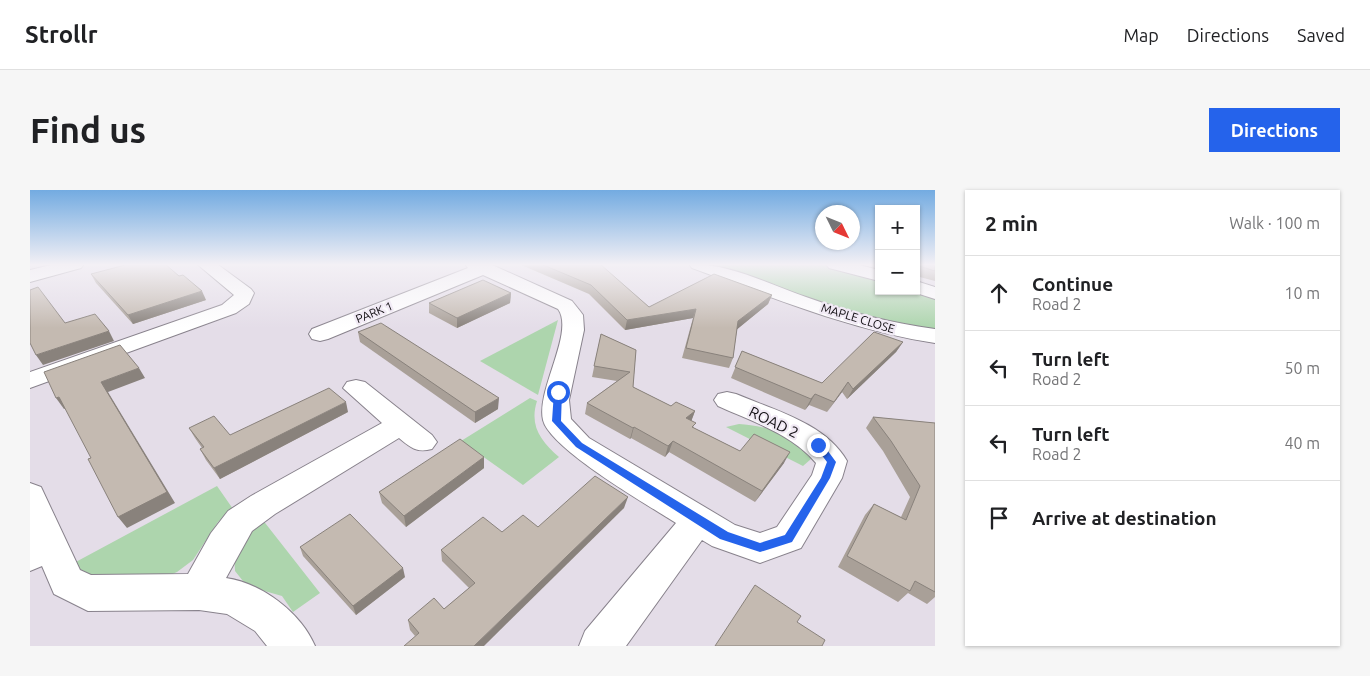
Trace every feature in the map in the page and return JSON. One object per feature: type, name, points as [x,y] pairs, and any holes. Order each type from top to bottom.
[{"type":"street","points":[[30,380],[229,309],[242,300],[244,293],[234,285]]},
{"type":"street","name":"PARK 1","points":[[320,334],[434,285]]},
{"type":"street","name":"ROAD 2","points":[[521,285],[564,305],[573,315],[574,330],[556,400],[556,421],[571,438],[724,536],[760,548],[788,538],[826,478],[832,462],[818,445],[789,427],[727,400]]},
{"type":"street","name":"MAPLE CLOSE","points":[[759,285],[854,318],[901,331],[935,336]]},
{"type":"street","points":[[920,288],[935,293]]},
{"type":"street","points":[[199,592],[224,544],[240,521],[263,504],[411,433],[356,388]]},
{"type":"street","points":[[30,496],[40,550],[67,582],[88,593],[199,592],[233,597],[269,617],[288,636],[294,646]]},
{"type":"street","points":[[600,646],[698,520]]},
{"type":"green space","points":[[771,285],[875,285],[875,295],[920,294],[935,299],[935,331],[852,314]]},
{"type":"green space","points":[[558,320],[538,395],[480,361]]},
{"type":"green space","points":[[530,398],[537,401],[535,418],[538,432],[559,457],[523,485],[461,441]]},
{"type":"green space","points":[[739,424],[770,429],[780,433],[799,444],[811,459],[803,466],[726,427]]},
{"type":"green space","points":[[217,486],[233,509],[218,522],[193,560],[177,572],[161,579],[78,575],[72,564]]},
{"type":"green space","points":[[262,519],[320,593],[293,612],[282,596],[247,586],[235,571],[234,552],[245,533]]},
{"type":"building","points":[[101,285],[195,285],[202,291],[128,315]]},
{"type":"building","points":[[471,285],[494,285],[511,293],[457,318],[429,303]]},
{"type":"building","points":[[591,285],[624,285],[649,307],[692,285],[745,285],[772,295],[738,321],[733,358],[686,348],[696,309],[627,320]]},
{"type":"building","points":[[38,287],[65,323],[95,314],[109,331],[36,355],[30,343],[30,290]]},
{"type":"building","points":[[381,323],[499,398],[475,412],[358,332]]},
{"type":"building","points":[[874,332],[903,342],[853,389],[848,382],[834,402],[815,394],[811,399],[735,367],[742,351],[822,383]]},
{"type":"building","points":[[601,334],[636,350],[633,387],[671,406],[676,402],[695,411],[686,418],[696,423],[692,427],[740,451],[754,434],[790,452],[762,491],[673,441],[668,446],[587,403],[630,372],[594,366]]},
{"type":"building","points":[[120,345],[139,368],[101,382],[167,492],[118,517],[88,459],[91,458],[59,397],[56,398],[44,372]]},
{"type":"building","points":[[329,388],[346,402],[214,468],[200,449],[204,447],[189,428],[214,416],[230,435]]},
{"type":"building","points":[[873,417],[935,423],[935,592],[915,581],[910,591],[847,556],[874,504],[906,520],[920,486]]},
{"type":"building","points":[[460,439],[484,457],[404,516],[379,492]]},
{"type":"building","points":[[595,476],[628,497],[474,646],[404,646],[419,633],[408,620],[434,598],[444,609],[475,583],[441,550],[483,517],[502,532],[523,515],[538,527]]},
{"type":"building","points":[[350,514],[403,568],[353,606],[300,547]]},
{"type":"building","points":[[755,585],[801,616],[797,622],[825,640],[822,646],[715,646]]},
{"type":"route","points":[[558,392],[556,421],[579,445],[724,536],[760,548],[788,538],[826,478],[832,462],[818,445]]}]
